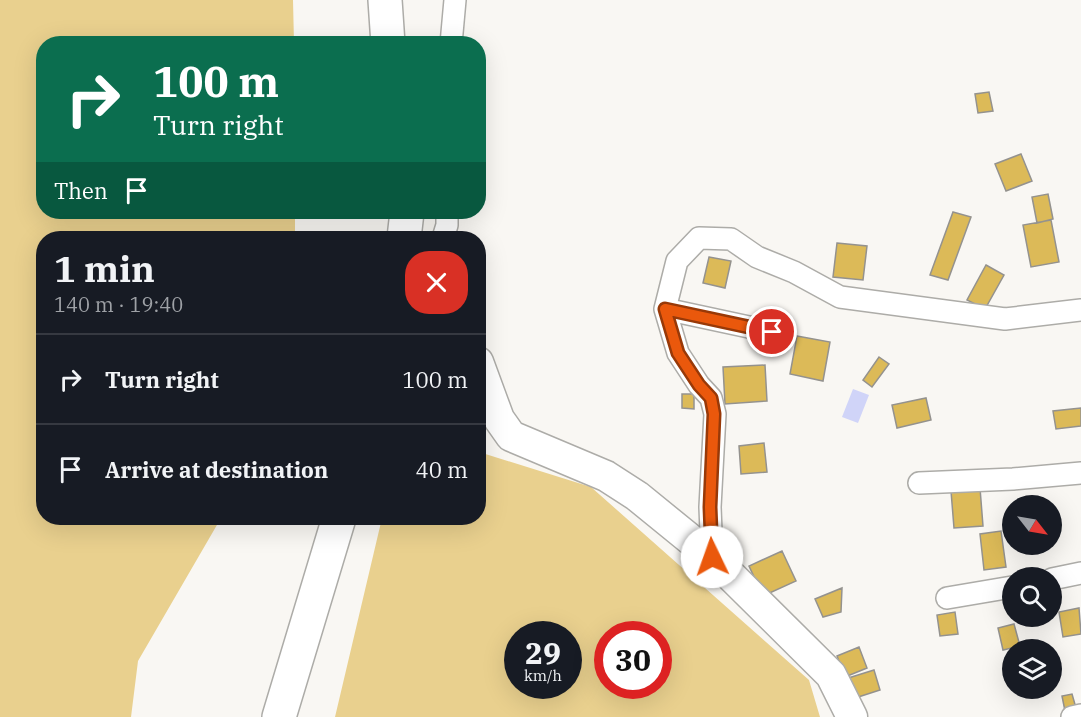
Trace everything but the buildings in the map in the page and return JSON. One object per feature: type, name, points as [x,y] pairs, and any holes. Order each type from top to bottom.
[{"type":"main road","points":[[385,0],[387,36]]},
{"type":"main road","points":[[406,0],[408,36]]},
{"type":"main road","points":[[280,711],[323,525]]},
{"type":"main road","points":[[280,711],[337,525]]},
{"type":"street","points":[[452,36],[455,0]]},
{"type":"street","points":[[712,557],[710,507],[714,414],[711,398],[699,385],[678,353],[665,309],[677,261],[699,238],[731,238],[757,257],[794,272],[840,297],[1005,319],[1081,310]]},
{"type":"street","points":[[665,309],[772,332]]},
{"type":"street","points":[[486,383],[499,419],[511,436],[606,476],[638,496],[712,557],[831,675],[852,717]]},
{"type":"street","points":[[919,483],[1081,473]]},
{"type":"street","points":[[1062,577],[1081,573]]},
{"type":"street","points":[[947,598],[1002,589]]},
{"type":"street","points":[[1072,717],[1081,715]]},
{"type":"shaded area","points":[[0,0],[293,0],[294,36],[36,36],[36,219],[295,219],[295,231],[36,231],[36,525],[217,525],[138,661],[131,717],[0,717]]},
{"type":"shaded area","points":[[486,454],[591,487],[809,680],[820,717],[335,717],[380,525],[486,525]]},
{"type":"water","points":[[853,389],[869,395],[858,423],[842,417]]},
{"type":"route","points":[[712,557],[710,507],[714,414],[711,398],[699,385],[678,353],[665,309],[772,332]]}]
